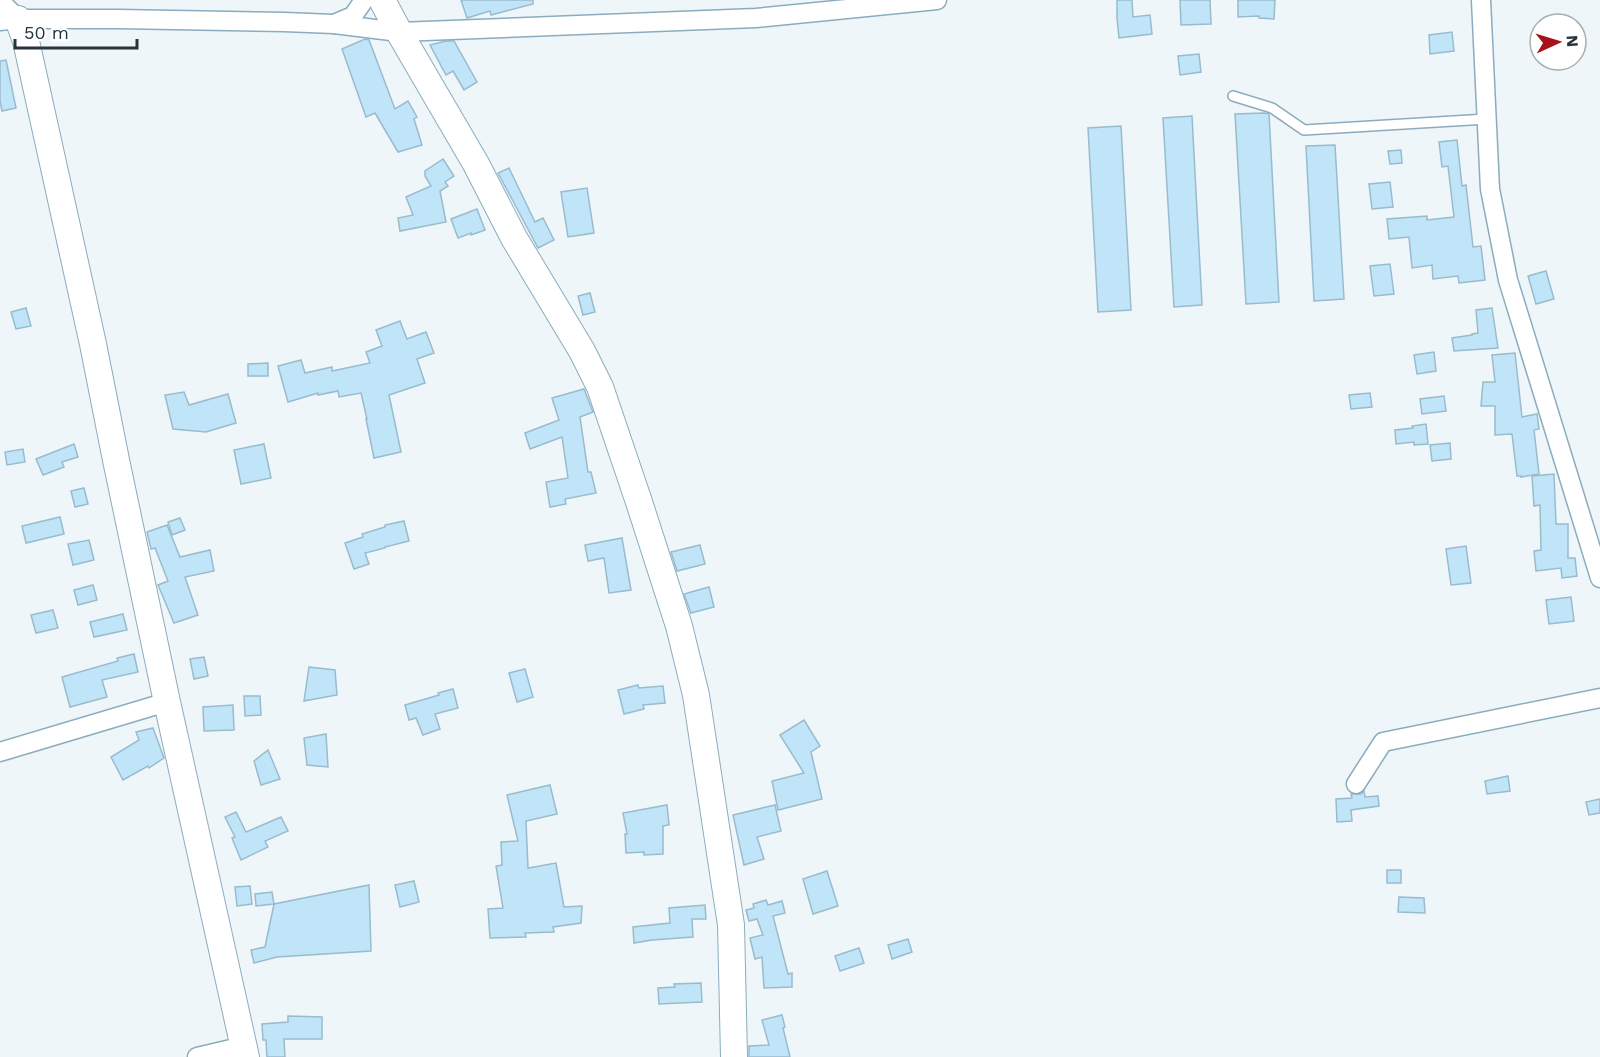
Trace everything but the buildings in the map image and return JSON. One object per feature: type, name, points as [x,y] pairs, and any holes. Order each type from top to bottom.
[{"type":"street","points":[[334,24],[353,16],[364,0]]},
{"type":"street","points":[[382,0],[476,164],[514,238],[582,351],[600,387],[650,534],[679,626],[696,695],[731,925],[734,1057]]},
{"type":"street","points":[[9,20],[284,22],[334,24],[399,32],[756,18],[937,0]]},
{"type":"street","points":[[1481,0],[1490,189],[1508,280],[1600,578]]},
{"type":"street","points":[[0,1],[9,20],[26,41],[93,344],[167,702],[245,1052],[197,1057]]},
{"type":"street","points":[[1356,784],[1383,742],[1600,698]]},
{"type":"street","points":[[0,752],[167,702]]},
{"type":"lane","points":[[1233,96],[1272,108],[1304,130],[1486,119]]}]
